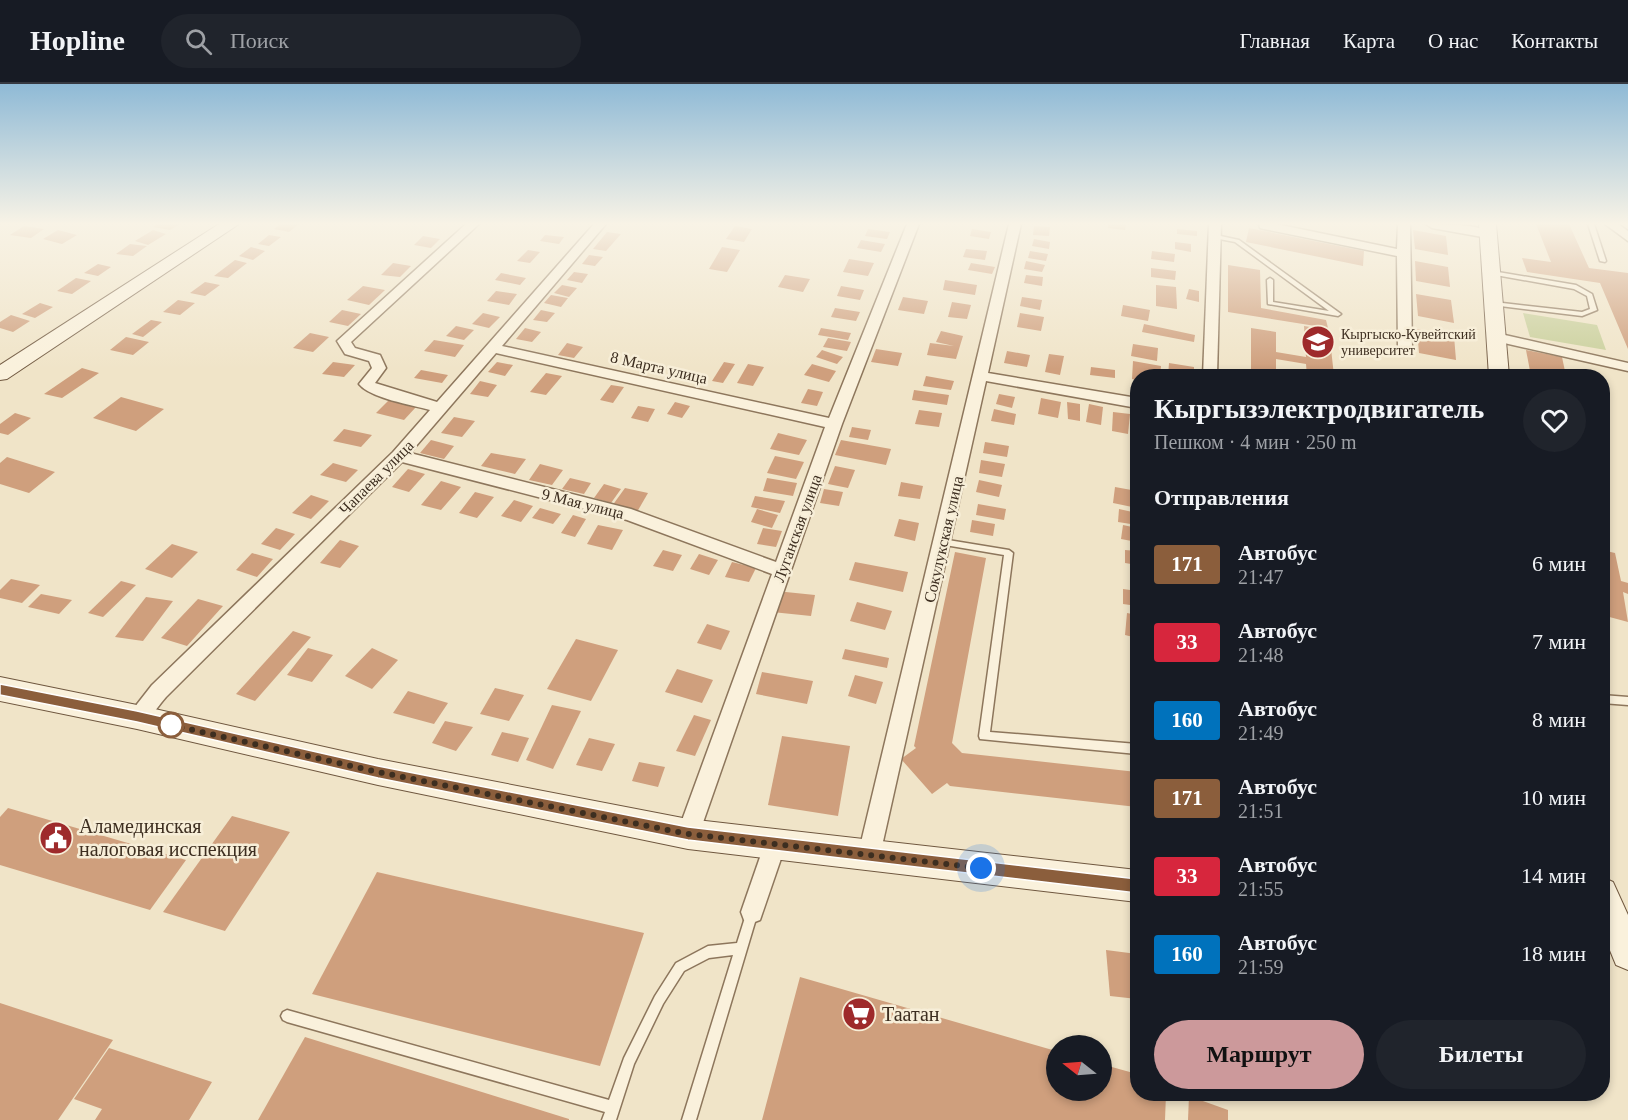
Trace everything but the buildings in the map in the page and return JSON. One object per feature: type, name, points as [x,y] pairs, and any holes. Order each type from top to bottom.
[{"type":"main road","points":[[0,374],[156,272]]},
{"type":"main road","points":[[1491,273],[1499,369]]},
{"type":"main road","points":[[0,689],[137,717],[378,772],[688,834],[1130,885]]},
{"type":"main road","points":[[1610,916],[1619,942]]},
{"type":"street","points":[[420,272],[344,341],[350,351],[375,358],[379,368],[366,384],[378,390],[441,408]]},
{"type":"street","name":"Чапаева улица","points":[[137,717],[159,691],[399,456],[558,272]]},
{"type":"street","name":"Луганская улица","points":[[688,834],[834,424],[894,272]]},
{"type":"street","name":"Сокулукская улица","points":[[869,855],[1004,272]]},
{"type":"street","points":[[1210,369],[1214,272]]},
{"type":"street","points":[[1403,272],[1405,349]]},
{"type":"street","points":[[1496,337],[1628,367]]},
{"type":"street","name":"8 Марта улица","points":[[493,348],[834,424]]},
{"type":"street","points":[[981,376],[1130,403]]},
{"type":"street","name":"9 Мая улица","points":[[399,456],[631,515],[782,571]]},
{"type":"street","points":[[752,912],[775,844]]},
{"type":"lane","points":[[1270,280],[1270,303],[1338,314],[1280,272]]},
{"type":"lane","points":[[1491,273],[1576,287],[1590,296],[1593,310],[1582,314],[1494,304]]},
{"type":"lane","points":[[942,542],[1009,553],[984,736],[1130,748]]},
{"type":"lane","points":[[1610,700],[1628,701]]},
{"type":"lane","points":[[689,1120],[752,912]]},
{"type":"lane","points":[[287,1016],[611,1114],[628,1062],[659,1000],[680,967],[708,952],[741,948]]},
{"type":"green space","points":[[1523,313],[1597,325],[1606,350],[1530,337]]},
{"type":"bus line","name":"171","points":[[0,689],[137,717],[378,772],[688,834],[1130,885]]},
{"type":"place","name":"Кыргыско-Кувейтский университет","points":[[1318,342]]},
{"type":"place","name":"Аламединская налоговая исспекция","points":[[56,838]]},
{"type":"place","name":"Таатан","points":[[859,1014]]},
{"type":"route","points":[[171,725],[378,772],[688,834],[981,868]]}]
